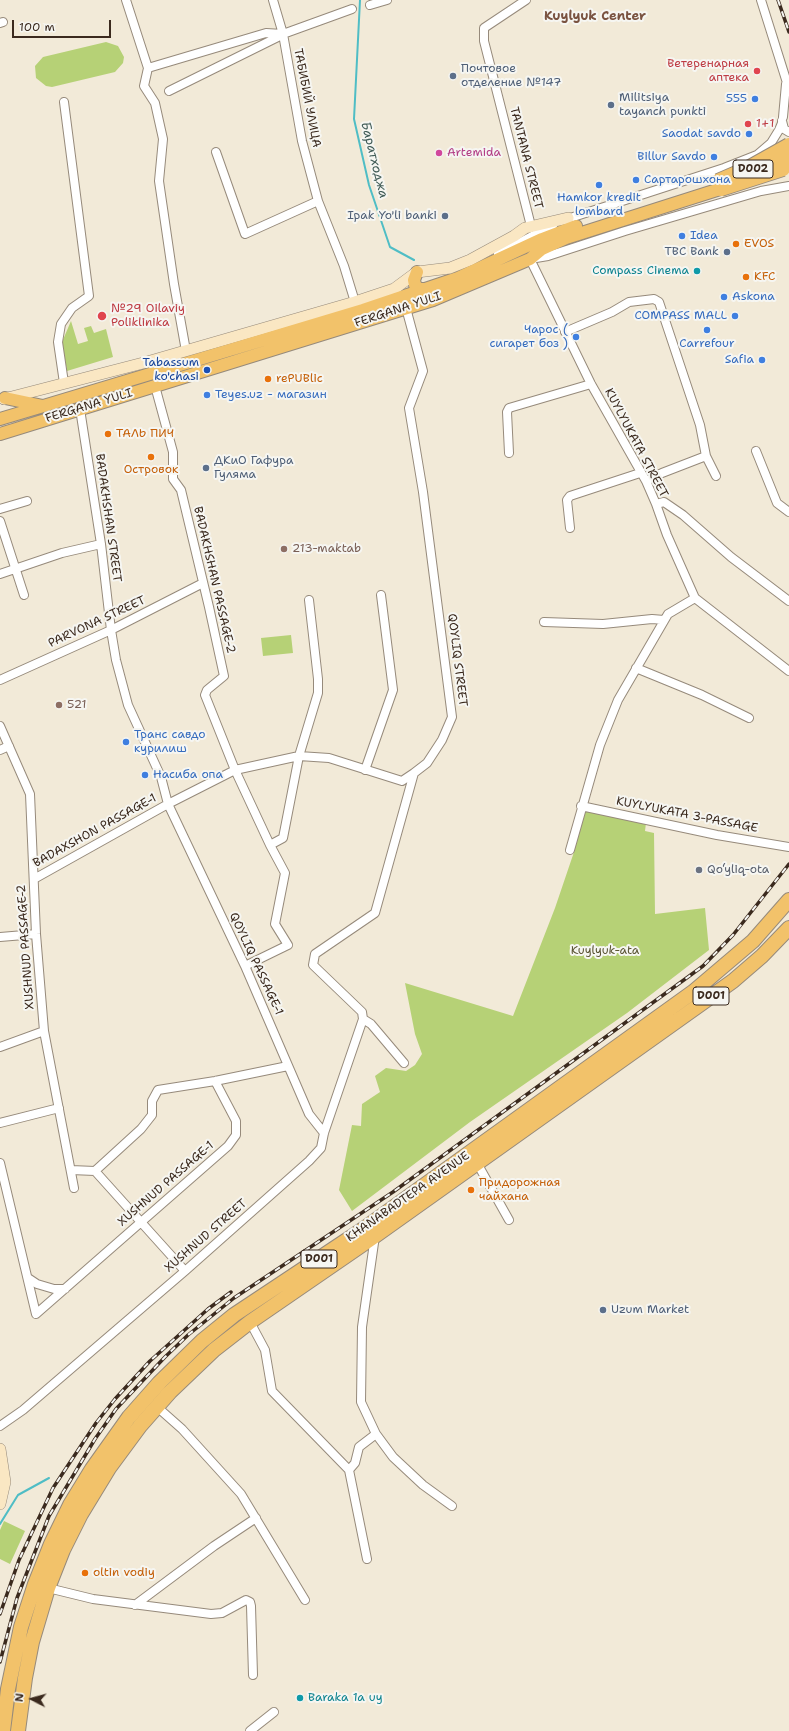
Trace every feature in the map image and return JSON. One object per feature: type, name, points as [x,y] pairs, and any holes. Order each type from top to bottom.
[{"type":"highway","points":[[719,185],[789,145]]},
{"type":"highway","name":"FERGANA YULI","points":[[719,185],[789,158]]},
{"type":"highway","name":"FERGANA YULI","points":[[719,185],[789,167]]},
{"type":"highway","points":[[719,185],[789,177]]},
{"type":"highway","name":"KHANABADTEPA AVENUE","points":[[18,1731],[28,1660],[48,1588],[69,1538],[94,1490],[124,1446],[156,1406],[198,1364],[250,1322],[375,1236],[474,1158],[698,988],[753,940],[789,900]]},
{"type":"highway","name":"KHANABADTEPA AVENUE","points":[[3,1731],[8,1689],[16,1649],[28,1606],[63,1518],[85,1479],[137,1407],[188,1354],[229,1320],[365,1228],[474,1158],[733,980],[762,956],[786,933]]},
{"type":"main road","name":"FERGANA YULI","points":[[0,434],[437,298],[530,259],[542,249],[566,238],[719,185]]},
{"type":"main road","name":"FERGANA YULI","points":[[3,418],[363,310],[458,278],[558,233],[719,185]]},
{"type":"main road","points":[[417,272],[414,280],[415,285],[419,289],[426,289]]},
{"type":"main road","points":[[3,418],[32,391]]},
{"type":"main road","points":[[2,399],[21,400],[44,406]]},
{"type":"street","points":[[126,0],[148,68],[144,86],[155,103],[163,139],[159,181],[174,284],[186,351]]},
{"type":"street","name":"ТАБИБИЙ УЛИЦА","points":[[273,0],[283,34],[302,141],[318,200],[344,266],[355,302]]},
{"type":"street","points":[[370,5],[387,0]]},
{"type":"street","name":"TANTANA STREET","points":[[526,0],[484,28],[484,40],[531,226]]},
{"type":"street","points":[[761,0],[787,85],[784,129],[789,132]]},
{"type":"street","points":[[169,91],[283,34],[352,9]]},
{"type":"street","points":[[148,68],[266,33],[283,34]]},
{"type":"street","points":[[64,102],[89,296],[72,308],[61,324],[58,342],[64,383]]},
{"type":"street","points":[[2,399],[186,351],[355,302],[394,289],[417,272],[458,265],[497,246],[523,229],[531,226],[568,218],[662,189],[750,158],[764,151],[771,143],[785,118]]},
{"type":"street","points":[[216,152],[245,234],[318,200]]},
{"type":"street","points":[[750,158],[762,163],[768,170],[767,182],[762,191]]},
{"type":"street","points":[[530,259],[548,256],[625,231],[762,191],[789,186]]},
{"type":"street","points":[[458,278],[530,236],[568,218]]},
{"type":"street","name":"KUYLYUKATA STREET","points":[[530,259],[590,384],[646,481],[656,504],[666,535],[696,598],[789,671]]},
{"type":"street","points":[[565,332],[612,312],[629,302],[654,299],[659,302],[700,425],[706,456],[716,476]]},
{"type":"street","name":"QOYLIQ STREET","points":[[365,770],[402,782],[427,763],[442,740],[452,717],[423,492],[409,408],[423,371],[406,308]]},
{"type":"street","points":[[509,453],[507,412],[509,408],[590,384]]},
{"type":"street","name":"BADAKHSHAN PASSAGE-2","points":[[156,386],[173,452],[173,479],[181,490],[224,676],[207,690],[205,695],[235,770]]},
{"type":"street","name":"BADAKHSHAN STREET","points":[[80,409],[101,544],[116,660],[128,705],[161,777],[168,804]]},
{"type":"street","points":[[756,451],[777,504],[789,512]]},
{"type":"street","points":[[646,481],[662,473],[706,456]]},
{"type":"street","points":[[570,528],[567,500],[570,496],[640,473]]},
{"type":"street","points":[[0,509],[27,501]]},
{"type":"street","points":[[656,504],[664,502],[683,515],[731,557],[789,601]]},
{"type":"street","points":[[0,521],[24,595]]},
{"type":"street","points":[[0,574],[16,567],[101,544]]},
{"type":"street","name":"PARVONA STREET","points":[[0,680],[111,630],[203,583]]},
{"type":"street","points":[[365,770],[392,690],[381,595]]},
{"type":"street","points":[[570,850],[581,806],[611,717],[636,668],[664,620],[673,610],[696,598]]},
{"type":"street","points":[[270,845],[283,838],[299,756],[318,693],[318,680],[309,600]]},
{"type":"street","points":[[544,622],[603,624],[652,619],[664,620]]},
{"type":"street","points":[[636,668],[702,695],[749,718]]},
{"type":"street","name":"XUSHNUD PASSAGE-2","points":[[0,726],[30,794],[36,934],[44,1031],[74,1188]]},
{"type":"street","points":[[0,750],[9,746]]},
{"type":"street","name":"BADAXSHON PASSAGE-1","points":[[34,879],[168,804],[235,770],[299,756],[329,758],[365,770]]},
{"type":"street","points":[[235,770],[270,845],[285,873],[275,924],[288,945],[245,966]]},
{"type":"street","points":[[404,1063],[366,1021],[362,1012],[313,965],[314,954],[375,913],[414,773]]},
{"type":"street","name":"QOYLIQ PASSAGE-1","points":[[168,804],[245,966],[309,1114],[324,1132]]},
{"type":"street","name":"KUYLYUKATA 3-PASSAGE","points":[[581,806],[717,835],[789,847]]},
{"type":"street","points":[[0,937],[36,934]]},
{"type":"street","name":"XUSHNUD STREET","points":[[0,1426],[23,1410],[186,1271],[309,1161],[320,1148],[324,1132],[366,1021]]},
{"type":"street","points":[[0,1047],[44,1031]]},
{"type":"street","points":[[71,1170],[95,1171],[141,1129],[152,1115],[152,1101],[158,1090],[215,1081],[288,1066]]},
{"type":"street","name":"XUSHNUD PASSAGE-1","points":[[0,1163],[36,1314],[228,1146],[236,1135],[236,1121],[215,1081]]},
{"type":"street","points":[[0,1123],[59,1108]]},
{"type":"street","points":[[474,1158],[509,1220]]},
{"type":"street","points":[[95,1171],[186,1271]]},
{"type":"street","points":[[375,1236],[362,1327],[361,1402],[376,1434],[393,1457],[423,1484],[452,1506]]},
{"type":"street","points":[[28,1278],[37,1284],[54,1289],[65,1289]]},
{"type":"street","points":[[250,1322],[265,1350],[272,1391],[348,1470],[366,1559]]},
{"type":"street","points":[[156,1406],[182,1429],[241,1494],[305,1600]]},
{"type":"street","points":[[348,1470],[355,1463],[359,1448],[376,1434]]},
{"type":"street","points":[[0,1449],[5,1482],[0,1504]]},
{"type":"street","points":[[135,1605],[214,1546],[256,1518]]},
{"type":"street","points":[[48,1588],[135,1605],[211,1614],[222,1612],[246,1600],[250,1602],[253,1675]]},
{"type":"street","points":[[250,1731],[274,1712]]},
{"type":"green space","points":[[106,42],[118,46],[124,57],[123,63],[115,72],[52,87],[46,86],[36,78],[35,66],[43,57]]},
{"type":"green space","points":[[71,321],[78,344],[88,341],[84,328],[91,326],[94,333],[106,329],[113,357],[67,371],[62,342]]},
{"type":"green space","points":[[291,635],[293,653],[263,656],[261,638]]},
{"type":"green space","name":"Kuylyuk-ata","points":[[583,811],[646,823],[645,831],[654,833],[655,914],[705,908],[709,950],[627,1013],[470,1122],[352,1211],[339,1190],[352,1125],[361,1126],[362,1104],[380,1092],[375,1076],[386,1068],[406,1071],[415,1065],[422,1054],[415,1034],[405,983],[513,1016],[555,908],[574,852]]},
{"type":"green space","points":[[4,1521],[25,1531],[10,1564],[0,1559],[0,1530]]},
{"type":"waterway","name":"Баратходжа","points":[[360,0],[354,119],[369,185],[390,247],[414,260]]},
{"type":"waterway","name":"Баратходжа","points":[[0,1524],[18,1495],[49,1478]]},
{"type":"railway","points":[[778,0],[789,32]]},
{"type":"railway","points":[[0,1662],[17,1598],[49,1516],[95,1439],[116,1409],[165,1357],[188,1335],[234,1298],[393,1192],[703,966],[733,935],[789,864]]},
{"type":"railway","points":[[0,1614],[19,1560],[53,1488],[96,1423],[115,1399],[150,1361],[208,1309],[231,1292]]},
{"type":"place","name":"Ветеренарная аптека","points":[[757,71]]},
{"type":"place","name":"Почтовое отделение №147","points":[[453,76]]},
{"type":"place","name":"555","points":[[755,99]]},
{"type":"place","name":"Militsiya tayanch punkti","points":[[611,105]]},
{"type":"place","name":"1+1","points":[[748,124]]},
{"type":"place","name":"Saodat savdo","points":[[749,134]]},
{"type":"place","name":"Artemida","points":[[439,153]]},
{"type":"place","name":"Billur Savdo","points":[[714,157]]},
{"type":"place","name":"Сартарошхона","points":[[636,180]]},
{"type":"place","name":"Hamkor kredit lombard","points":[[599,185]]},
{"type":"place","name":"Ipak Yo'li banki","points":[[445,216]]},
{"type":"place","name":"Idea","points":[[682,236]]},
{"type":"place","name":"EVOS","points":[[736,244]]},
{"type":"place","name":"TBC Bank","points":[[727,252]]},
{"type":"place","name":"Compass Cinema","points":[[697,271]]},
{"type":"place","name":"KFC","points":[[746,277]]},
{"type":"place","name":"Askona","points":[[724,297]]},
{"type":"place","name":"№29 Oilaviy Poliklinika","points":[[102,316]]},
{"type":"place","name":"COMPASS MALL","points":[[735,316]]},
{"type":"place","name":"Carrefour","points":[[707,330]]},
{"type":"place","name":"Чарос ( сигарет боз )","points":[[576,337]]},
{"type":"place","name":"Safia","points":[[762,360]]},
{"type":"place","name":"Tabassum ko'chasi","points":[[207,370]]},
{"type":"place","name":"rePUBlic","points":[[268,379]]},
{"type":"place","name":"Teyes.uz - магазин","points":[[207,395]]},
{"type":"place","name":"ТАЛЬ ПИЧ","points":[[108,434]]},
{"type":"place","name":"Островок","points":[[151,457]]},
{"type":"place","name":"ДКиО Гафура Гуляма","points":[[206,468]]},
{"type":"place","name":"213-maktab","points":[[284,549]]},
{"type":"place","name":"521","points":[[59,705]]},
{"type":"place","name":"Транс савдо курилиш","points":[[126,742]]},
{"type":"place","name":"Насиба опа","points":[[145,775]]},
{"type":"place","name":"Qo‘yliq-ota","points":[[699,870]]},
{"type":"place","name":"Придорожная чайхана","points":[[471,1190]]},
{"type":"place","name":"Uzum Market","points":[[603,1310]]},
{"type":"place","name":"oltin vodiy","points":[[85,1573]]},
{"type":"place","name":"Baraka 1a uy","points":[[300,1698]]},
{"type":"district","name":"Kuylyuk Center","points":[[595,17]]}]
